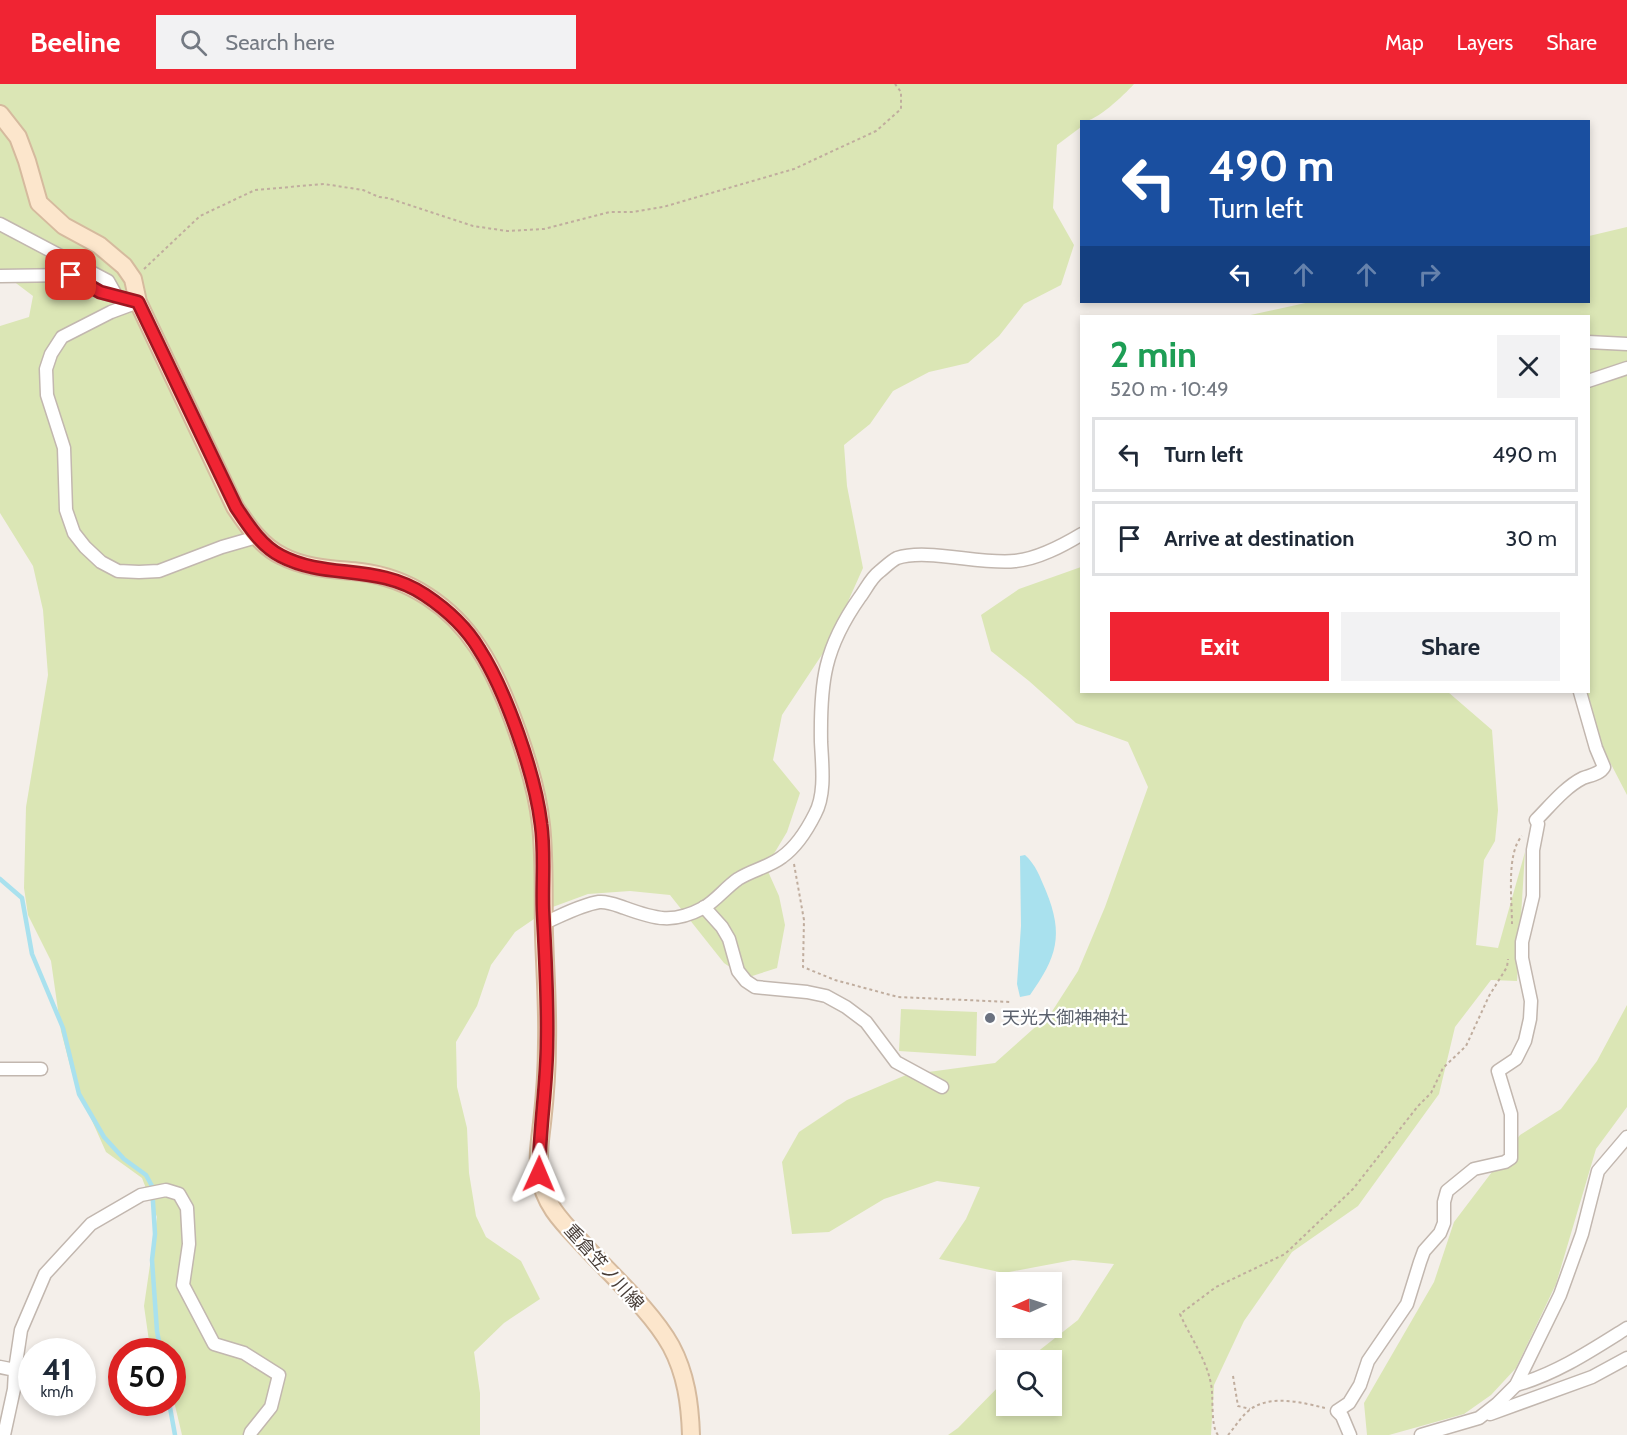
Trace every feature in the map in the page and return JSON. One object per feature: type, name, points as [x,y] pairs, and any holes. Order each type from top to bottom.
[{"type":"main road","points":[[0,114],[18,137],[39,203],[64,226],[99,246],[124,266],[134,279]]},
{"type":"main road","name":"重倉笠ノ川線","points":[[134,279],[138,302],[236,507],[257,537],[280,556],[304,565],[363,572],[396,580],[419,591],[443,607],[480,649],[508,708],[533,786],[541,824],[548,1041],[539,1154],[539,1174],[544,1195],[572,1232],[656,1323],[671,1346],[687,1390],[691,1411],[691,1435]]},
{"type":"street","points":[[0,224],[108,280],[117,297]]},
{"type":"street","points":[[0,276],[71,275],[100,292],[138,302]]},
{"type":"street","points":[[138,302],[111,312],[62,337],[51,354],[46,369],[48,395],[64,448],[66,510],[74,532],[85,548],[102,562],[118,571],[139,572],[159,571],[222,547],[257,537]]},
{"type":"street","points":[[1590,342],[1627,344]]},
{"type":"street","points":[[1590,380],[1627,369]]},
{"type":"street","points":[[544,924],[581,907],[599,902],[611,903],[649,917],[674,918],[704,907],[735,881],[752,870],[782,857],[790,850],[816,812],[821,794],[820,699],[825,667],[836,639],[853,608],[876,574],[897,558],[920,555],[994,562],[1017,561],[1065,544],[1080,535]]},
{"type":"street","points":[[1350,1435],[1342,1416],[1337,1411],[1349,1403],[1360,1385],[1368,1361],[1407,1304],[1424,1251],[1440,1233],[1444,1223],[1444,1202],[1447,1191],[1471,1170],[1505,1162],[1511,1158],[1511,1114],[1498,1071],[1516,1059],[1525,1041],[1530,1019],[1531,1001],[1522,958],[1522,942],[1533,896],[1533,850],[1538,824],[1536,820],[1567,789],[1580,780],[1602,771],[1604,767],[1596,748],[1580,693]]},
{"type":"street","points":[[704,907],[722,927],[729,939],[738,971],[746,981],[755,987],[826,996],[866,1022],[896,1062],[942,1087]]},
{"type":"street","points":[[0,1069],[41,1069]]},
{"type":"street","points":[[1479,1418],[1497,1404],[1516,1384],[1560,1295],[1582,1234],[1598,1172],[1627,1137]]},
{"type":"street","points":[[1618,1148],[1627,1159]]},
{"type":"street","points":[[4,1435],[14,1389],[21,1330],[45,1274],[91,1224],[141,1195],[166,1190],[179,1194],[187,1208],[189,1244],[183,1285],[214,1344],[244,1353],[279,1375],[271,1407],[250,1435]]},
{"type":"street","points":[[1516,1384],[1526,1382],[1582,1356],[1627,1328]]},
{"type":"street","points":[[1421,1435],[1479,1418],[1592,1377],[1627,1358]]},
{"type":"street","points":[[0,1367],[15,1370]]},
{"type":"path","points":[[134,279],[200,216],[255,190],[266,188],[324,184],[363,190],[473,226],[507,231],[544,229],[610,212],[632,212],[663,207],[794,169],[876,131],[901,109],[901,92],[895,84]]},
{"type":"path","points":[[1512,924],[1512,864],[1518,840],[1536,820]]},
{"type":"path","points":[[790,850],[804,920],[803,967],[835,980],[898,997],[1010,1002]]},
{"type":"path","points":[[1218,1435],[1214,1428],[1211,1383],[1197,1347],[1180,1314],[1216,1287],[1285,1254],[1353,1189],[1418,1106],[1431,1093],[1443,1068],[1466,1046],[1507,967],[1509,957]]},
{"type":"path","points":[[1233,1376],[1238,1406],[1250,1409]]},
{"type":"path","points":[[1228,1435],[1250,1409],[1264,1404],[1290,1401],[1337,1411]]},
{"type":"green space","points":[[0,84],[1134,84],[1110,107],[1095,117],[1090,120],[1080,120],[1080,128],[1057,145],[1053,208],[1074,245],[1061,285],[1024,304],[999,336],[968,363],[929,372],[893,391],[870,424],[844,445],[847,486],[863,568],[829,644],[782,715],[773,760],[800,793],[787,832],[766,867],[779,896],[785,925],[777,968],[746,978],[724,963],[670,895],[630,891],[588,894],[550,908],[515,932],[491,965],[477,1006],[456,1042],[457,1087],[467,1128],[469,1173],[476,1216],[486,1237],[521,1261],[540,1299],[504,1323],[474,1352],[480,1393],[480,1435],[182,1435],[178,1416],[186,1416],[186,1338],[149,1338],[144,1306],[157,1217],[142,1178],[106,1152],[72,1073],[61,1031],[51,961],[28,915],[24,888],[26,807],[48,675],[43,610],[33,566],[0,513],[0,326],[29,317],[33,296],[0,271]]},
{"type":"green space","points":[[1627,227],[1627,795],[1599,741],[1584,693],[1590,693],[1590,315],[1251,315],[1305,303],[1590,303],[1590,236]]},
{"type":"green space","points":[[1080,567],[1080,693],[1449,693],[1492,730],[1498,810],[1495,841],[1484,860],[1476,945],[1498,948],[1525,852],[1517,981],[1491,980],[1455,1027],[1439,1094],[1358,1206],[1292,1252],[1244,1321],[1214,1385],[1211,1435],[948,1435],[958,1428],[996,1389],[996,1416],[1062,1416],[1062,1350],[1040,1350],[1055,1338],[1062,1338],[1062,1333],[1078,1320],[1114,1264],[1073,1260],[999,1272],[939,1259],[966,1219],[980,1187],[937,1181],[884,1199],[829,1232],[792,1234],[782,1162],[799,1132],[847,1100],[906,1075],[995,1063],[1051,1013],[1078,971],[1105,907],[1148,787],[1128,742],[1076,723],[991,651],[981,615],[1019,589]]},
{"type":"green space","points":[[1627,1005],[1627,1107],[1596,1149],[1556,1284],[1516,1368],[1491,1395],[1464,1414],[1389,1435],[1367,1435],[1364,1403],[1434,1282],[1454,1222],[1520,1135],[1561,1109],[1597,1061]]},
{"type":"green space","points":[[901,1009],[977,1012],[976,1056],[899,1051]]},
{"type":"water","points":[[1025,855],[1035,867],[1046,891],[1052,907],[1056,933],[1052,957],[1046,969],[1030,995],[1020,997],[1017,984],[1021,926],[1020,856]]},
{"type":"waterway","points":[[0,879],[22,898],[32,954],[63,1028],[79,1094],[104,1137],[124,1159],[146,1175],[152,1186],[155,1234],[152,1260],[158,1338]]},
{"type":"waterway","points":[[172,1416],[175,1435]]},
{"type":"place","name":"天光大御神神社","points":[[990,1018]]},
{"type":"route","points":[[71,275],[100,292],[138,302],[236,507],[257,537],[280,556],[304,565],[363,572],[396,580],[419,591],[443,607],[464,628],[480,649],[508,708],[523,750],[541,824],[548,1041],[539,1174]]}]
